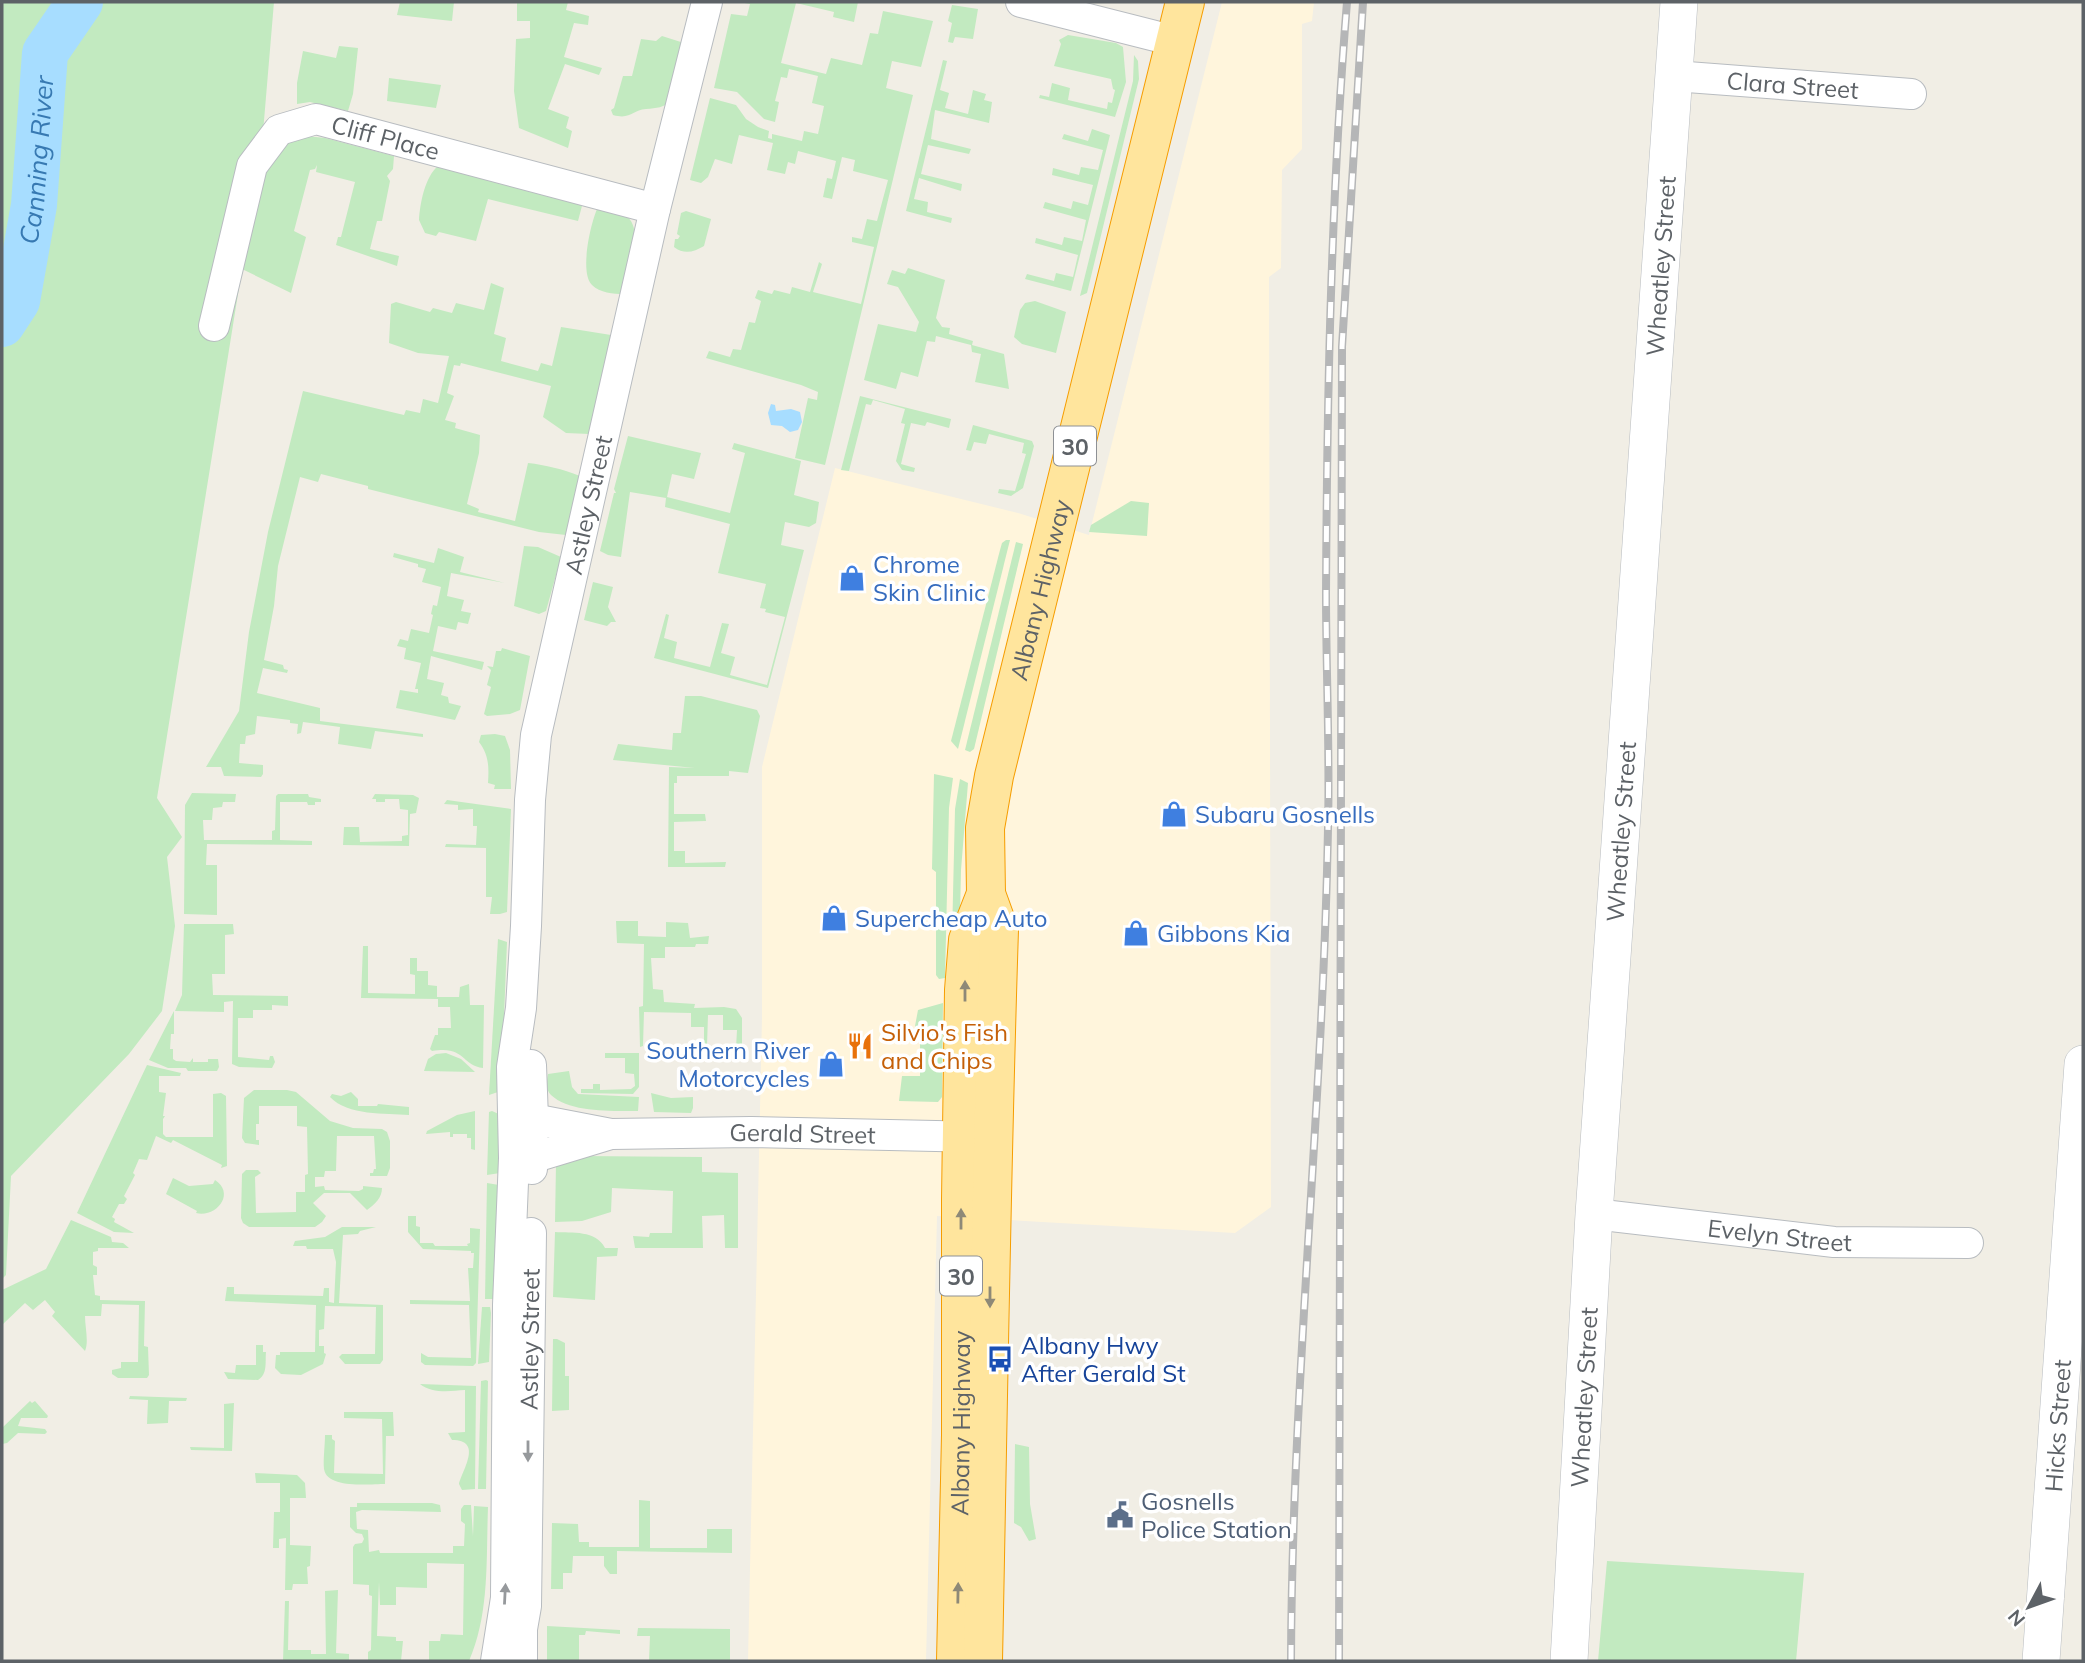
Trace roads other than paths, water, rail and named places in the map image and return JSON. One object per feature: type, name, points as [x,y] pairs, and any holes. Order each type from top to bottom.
[{"type":"highway","name":"Albany Highway","points":[[983,1661],[978,1137],[964,990],[968,940],[986,894],[985,828],[994,776],[1185,2]]},
{"type":"highway","name":"Albany Highway","points":[[956,1661],[961,1435],[978,1137]]},
{"type":"street","name":"Astley Street","points":[[522,1661],[522,1629],[526,1606],[522,1119],[531,1068],[520,1017],[530,800],[536,735],[655,209],[708,2]]},
{"type":"street","points":[[1021,2],[1175,41]]},
{"type":"street","name":"Wheatley Street","points":[[1569,1661],[1594,1214],[1679,2]]},
{"type":"street","name":"Clara Street","points":[[1674,76],[1911,94]]},
{"type":"street","name":"Cliff Place","points":[[214,326],[252,166],[279,130],[316,119],[655,209]]},
{"type":"street","name":"Hicks Street","points":[[2041,1661],[2076,1251],[2083,1064]]},
{"type":"street","name":"Gerald Street","points":[[522,1119],[611,1134],[751,1132],[978,1137]]},
{"type":"street","name":"Gerald Street","points":[[523,1158],[611,1134]]},
{"type":"street","name":"Astley Street","points":[[496,1661],[506,1598],[508,1305],[523,1158]]},
{"type":"street","name":"Evelyn Street","points":[[1594,1214],[1834,1242],[1968,1243]]},
{"type":"water","points":[[771,404],[775,405],[776,411],[791,409],[800,412],[802,422],[798,430],[790,432],[782,426],[771,425],[768,413]]},
{"type":"waterway","name":"Canning River","points":[[2,324],[17,301],[34,205],[45,53],[80,2]]},
{"type":"railway","points":[[1291,1661],[1296,1453],[1325,932],[1329,372],[1337,150],[1347,2]]},
{"type":"railway","points":[[1339,1661],[1342,347],[1363,2]]},
{"type":"place","name":"Chrome Skin Clinic","points":[[852,578]]},
{"type":"place","name":"Subaru Gosnells","points":[[1174,814]]},
{"type":"place","name":"Supercheap Auto","points":[[834,918]]},
{"type":"place","name":"Gibbons Kia","points":[[1136,933]]},
{"type":"place","name":"Silvio's Fish and Chips","points":[[860,1046]]},
{"type":"place","name":"Southern River Motorcycles","points":[[831,1064]]},
{"type":"place","name":"Albany Hwy After Gerald St","points":[[1000,1359]]},
{"type":"place","name":"Gosnells Police Station","points":[[1120,1515]]}]
